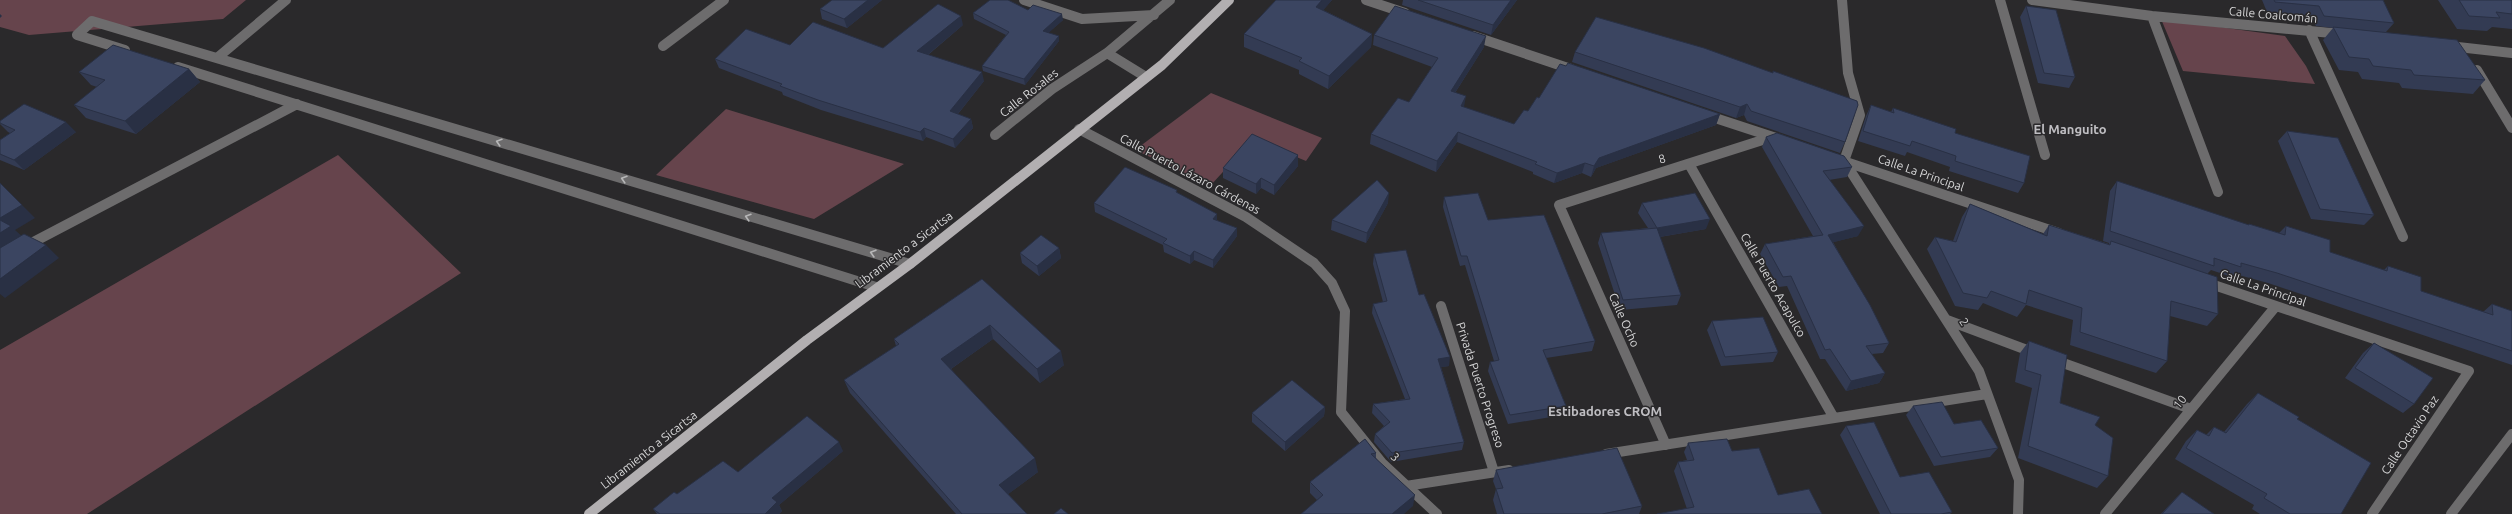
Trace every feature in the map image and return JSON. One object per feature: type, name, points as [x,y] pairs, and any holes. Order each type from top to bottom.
[{"type":"main road","name":"Libramiento a Sicartsa","points":[[589,514],[876,287],[910,264],[1079,129],[1162,65],[1229,0]]},
{"type":"street","points":[[217,58],[286,0]]},
{"type":"street","points":[[663,46],[724,0]]},
{"type":"street","points":[[1024,0],[1082,19],[1154,15]]},
{"type":"street","name":"Calle Rosales","points":[[996,135],[1078,71],[1107,53],[1170,0]]},
{"type":"street","points":[[1366,0],[1418,18]]},
{"type":"street","points":[[1842,0],[1848,73],[1860,115],[1844,161]]},
{"type":"street","points":[[2000,0],[2045,155]]},
{"type":"street","name":"Calle Coalcomán","points":[[2032,0],[2152,16],[2355,35]]},
{"type":"street","points":[[2152,16],[2218,192]]},
{"type":"street","points":[[138,54],[77,35],[92,21],[910,264]]},
{"type":"street","points":[[2309,30],[2403,236]]},
{"type":"street","points":[[1462,33],[1581,72]]},
{"type":"street","points":[[2440,45],[2512,53]]},
{"type":"street","points":[[2463,48],[2512,128]]},
{"type":"street","points":[[1107,53],[1146,77]]},
{"type":"street","points":[[168,63],[876,287]]},
{"type":"street","points":[[13,254],[297,104]]},
{"type":"street","points":[[1699,112],[1794,144]]},
{"type":"street","name":"Calle Puerto Lázaro Cárdenas","points":[[1079,129],[1246,217],[1314,264],[1332,282],[1345,311],[1341,412]]},
{"type":"street","name":"8","points":[[1559,205],[1772,137]]},
{"type":"street","name":"Calle La Principal","points":[[1830,156],[2072,237]]},
{"type":"street","name":"2","points":[[1844,161],[1979,371],[2019,480],[2018,514]]},
{"type":"street","name":"Calle Puerto Acapulco","points":[[1689,164],[1834,418]]},
{"type":"street","name":"Calle Ocho","points":[[1559,205],[1666,445]]},
{"type":"street","name":"Calle La Principal","points":[[2193,278],[2469,371]]},
{"type":"street","name":"Privada Puerto Progreso","points":[[1441,306],[1494,472]]},
{"type":"street","name":"10","points":[[2105,514],[2276,306]]},
{"type":"street","points":[[1947,320],[2191,409]]},
{"type":"street","name":"Calle Octavio Paz","points":[[2372,514],[2469,371]]},
{"type":"street","points":[[1596,456],[1987,394]]},
{"type":"street","name":"3","points":[[1341,412],[1382,463],[1437,514]]},
{"type":"street","points":[[2451,514],[2512,434]]},
{"type":"street","points":[[1406,486],[1517,468]]},
{"type":"shaded area","points":[[0,0],[246,0],[223,19],[29,35],[0,27]]},
{"type":"shaded area","points":[[2161,19],[2285,36],[2306,66],[2315,84],[2183,71]]},
{"type":"shaded area","points":[[1211,93],[1322,138],[1306,161],[1253,139],[1211,185],[1135,150]]},
{"type":"shaded area","points":[[726,109],[904,164],[814,219],[656,175]]},
{"type":"shaded area","points":[[338,155],[461,273],[87,514],[0,514],[0,350]]},
{"type":"building","points":[[832,0],[868,0],[844,19],[820,9]]},
{"type":"building","points":[[990,0],[1008,0],[1028,10],[1033,5],[1062,14],[1043,31],[1059,36],[1024,79],[982,66],[1009,32],[973,13]]},
{"type":"building","points":[[1276,0],[1322,0],[1316,7],[1372,34],[1329,76],[1299,61],[1302,58],[1244,34]]},
{"type":"building","points":[[1418,0],[1511,0],[1493,25]]},
{"type":"building","points":[[2274,0],[2383,0],[2394,23],[2324,16],[2319,6],[2275,2]]},
{"type":"building","points":[[2459,0],[2512,0],[2512,14],[2496,12],[2500,18],[2469,16]]},
{"type":"building","points":[[938,4],[961,16],[917,51],[982,72],[950,111],[971,119],[953,139],[924,128],[920,132],[818,100],[780,86],[782,84],[715,59],[746,29],[790,45],[813,22],[883,48]]},
{"type":"building","points":[[1395,6],[1486,36],[1451,91],[1466,96],[1461,106],[1514,124],[1524,110],[1528,111],[1537,97],[1539,98],[1560,64],[1566,66],[1568,63],[1720,114],[1599,158],[1594,166],[1585,163],[1557,173],[1535,164],[1537,162],[1458,132],[1437,161],[1371,134],[1398,98],[1409,102],[1438,58],[1374,35]]},
{"type":"building","points":[[2026,6],[2056,10],[2075,77],[2044,73]]},
{"type":"building","points":[[1596,17],[1704,48],[1857,101],[1858,105],[1845,142],[1751,111],[1747,104],[1740,107],[1575,52]]},
{"type":"building","points":[[2333,27],[2457,40],[2485,80],[2414,75],[2411,70],[2373,66],[2369,59],[2349,57]]},
{"type":"building","points":[[113,45],[189,69],[125,121],[74,105],[105,80],[79,72]]},
{"type":"building","points":[[24,104],[66,122],[14,160],[0,154],[0,140],[15,130],[0,123],[0,121]]},
{"type":"building","points":[[1871,105],[1894,113],[1893,108],[1956,129],[1955,133],[2030,156],[2024,183],[1955,161],[1956,156],[1912,141],[1910,146],[1863,131]]},
{"type":"building","points":[[2287,131],[2338,138],[2374,215],[2320,209]]},
{"type":"building","points":[[1777,133],[1844,156],[1852,167],[1823,171],[1864,226],[1828,235],[1870,305],[1889,343],[1866,346],[1885,373],[1851,381],[1830,349],[1825,350],[1791,276],[1783,277],[1765,244],[1823,235],[1766,137]]},
{"type":"building","points":[[1252,134],[1298,155],[1274,185],[1261,178],[1256,184],[1223,168]]},
{"type":"building","points":[[1125,167],[1177,190],[1176,192],[1217,214],[1213,219],[1237,228],[1213,260],[1194,251],[1190,256],[1163,243],[1167,239],[1094,203]]},
{"type":"building","points":[[1377,180],[1389,193],[1367,233],[1332,220]]},
{"type":"building","points":[[2117,181],[2249,225],[2285,235],[2286,226],[2330,240],[2330,252],[2387,271],[2388,266],[2421,277],[2421,291],[2493,315],[2492,304],[2512,311],[2512,351],[2277,273],[2241,263],[2241,267],[2214,258],[2214,266],[2110,231]]},
{"type":"building","points":[[0,183],[22,205],[0,218]]},
{"type":"building","points":[[1478,193],[1488,220],[1544,215],[1595,341],[1543,350],[1566,406],[1510,415],[1490,362],[1499,360],[1467,256],[1461,256],[1444,197]]},
{"type":"building","points":[[1695,193],[1710,219],[1657,228],[1642,203]]},
{"type":"building","points":[[1970,204],[2047,236],[2049,225],[2110,245],[2111,241],[2217,277],[2218,314],[2171,301],[2167,361],[2080,332],[2082,308],[2029,290],[2026,304],[1991,291],[1987,298],[1963,293],[1935,237],[1956,242]]},
{"type":"building","points":[[0,220],[11,226],[0,233]]},
{"type":"building","points":[[1657,228],[1681,295],[1623,300],[1601,233]]},
{"type":"building","points":[[24,234],[46,245],[0,279],[0,248]]},
{"type":"building","points":[[1041,235],[1059,248],[1037,266],[1020,253]]},
{"type":"building","points":[[1406,250],[1419,295],[1424,294],[1450,357],[1438,359],[1464,442],[1392,453],[1375,434],[1390,422],[1373,404],[1410,399],[1373,304],[1387,301],[1374,254]]},
{"type":"building","points":[[982,279],[1061,351],[1037,369],[990,325],[941,359],[1035,458],[999,485],[1027,514],[962,514],[844,380],[899,344],[894,339]]},
{"type":"building","points":[[1763,317],[1778,352],[1725,357],[1712,321]]},
{"type":"building","points":[[2029,341],[2067,355],[2060,403],[2100,417],[2095,425],[2113,438],[2108,476],[2028,446],[2041,375],[2025,370]]},
{"type":"building","points":[[2374,343],[2433,378],[2414,404],[2355,368]]},
{"type":"building","points":[[1292,380],[1325,407],[1285,442],[1252,413]]},
{"type":"building","points":[[2258,393],[2299,417],[2297,419],[2371,463],[2341,514],[2290,514],[2264,498],[2267,494],[2186,448],[2197,430],[2209,436],[2214,427],[2226,433]]},
{"type":"building","points":[[1942,402],[1954,424],[1981,420],[1998,448],[1941,457],[1913,406]]},
{"type":"building","points":[[807,416],[839,442],[772,498],[777,502],[765,514],[660,514],[653,509],[674,492],[677,494],[723,461],[738,472]]},
{"type":"building","points":[[1874,422],[1900,477],[1929,472],[1952,512],[1941,514],[1891,514],[1846,426]]},
{"type":"building","points":[[1365,439],[1376,453],[1371,454],[1415,495],[1392,514],[1301,514],[1323,495],[1310,482]]},
{"type":"building","points":[[1727,439],[1732,451],[1759,448],[1778,495],[1809,489],[1822,514],[1657,514],[1694,507],[1678,462],[1694,460],[1688,443]]},
{"type":"building","points":[[1617,448],[1642,506],[1602,514],[1504,514],[1496,489],[1503,488],[1496,470]]},
{"type":"building","points":[[2182,492],[2214,514],[2162,514]]},
{"type":"building","points":[[1061,508],[1068,514],[1054,514]]},
{"type":"district","name":"El Manguito","points":[[2070,129]]},
{"type":"district","name":"Estibadores CROM","points":[[1605,411]]}]
